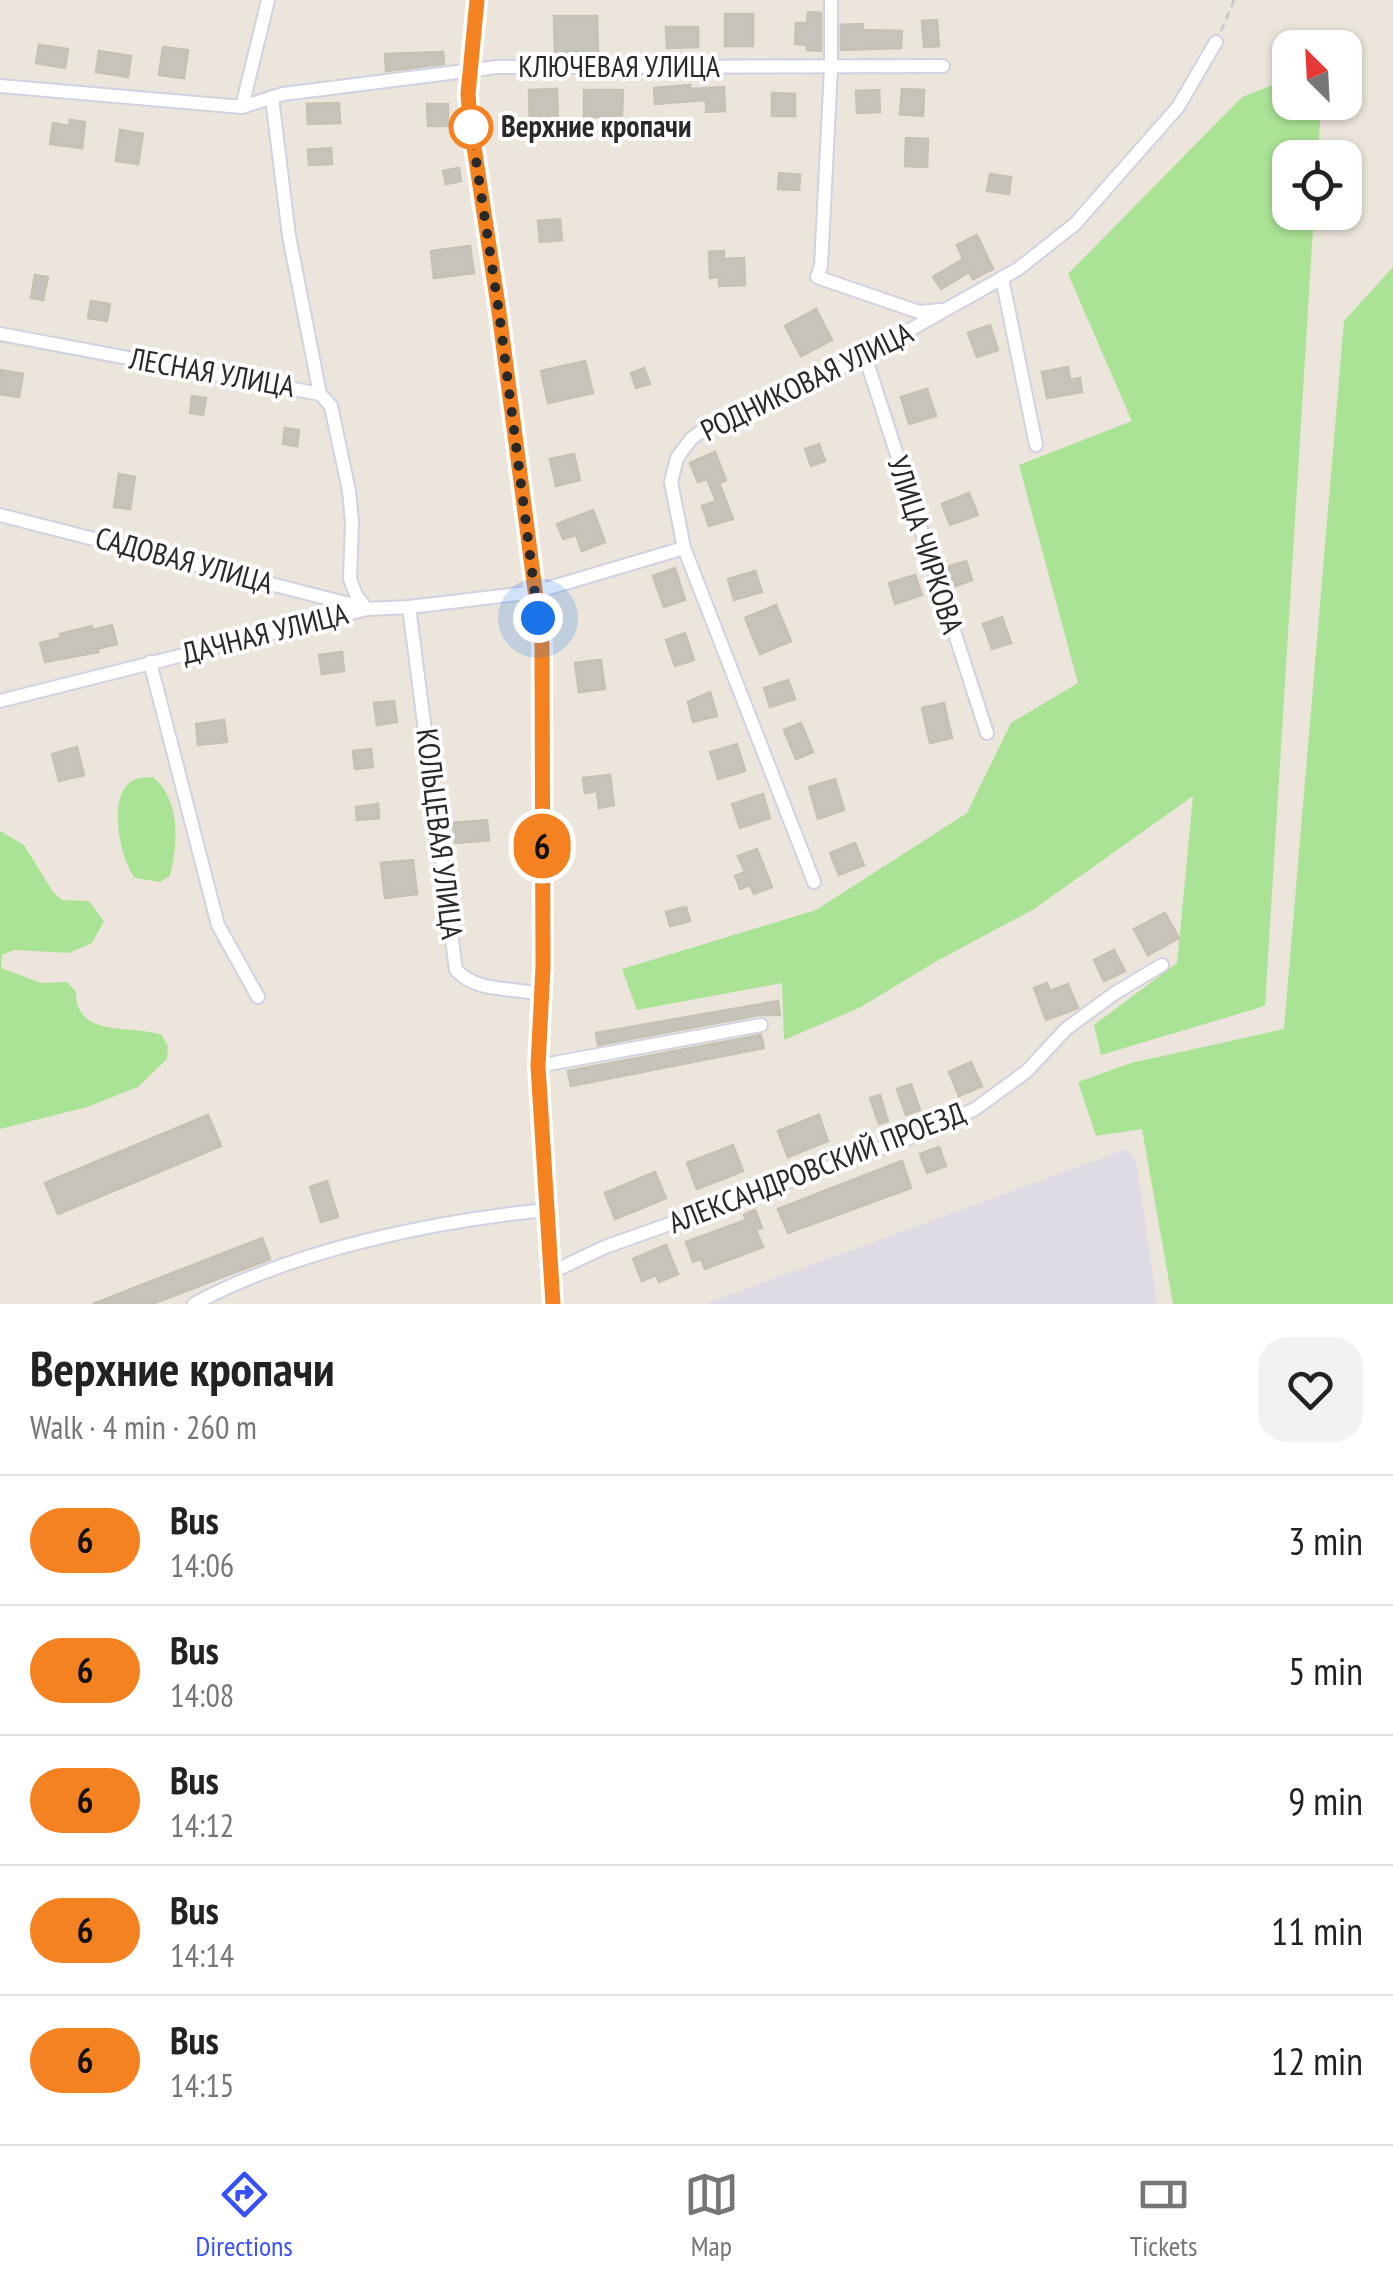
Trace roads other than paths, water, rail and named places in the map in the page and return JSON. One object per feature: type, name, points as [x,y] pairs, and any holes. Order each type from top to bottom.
[{"type":"street","points":[[242,107],[268,0]]},
{"type":"street","points":[[477,0],[470,120],[542,644],[542,994],[538,1066],[553,1304]]},
{"type":"street","points":[[831,0],[821,266],[817,277],[920,312],[948,310]]},
{"type":"street","name":"РОДНИКОВАЯ УЛИЦА","points":[[814,882],[684,548],[671,482],[677,458],[691,439],[712,424],[865,356],[1002,278],[1075,224],[1178,107],[1216,42]]},
{"type":"street","name":"КЛЮЧЕВАЯ УЛИЦА","points":[[0,86],[242,107],[272,97],[530,65],[944,66]]},
{"type":"street","points":[[272,97],[289,236],[320,394]]},
{"type":"street","points":[[1002,278],[1036,445]]},
{"type":"street","name":"ЛЕСНАЯ УЛИЦА","points":[[0,334],[320,394],[331,406],[348,491],[352,522],[350,579],[356,596],[367,609]]},
{"type":"street","name":"УЛИЦА ЧИРКОВА","points":[[865,356],[987,734]]},
{"type":"street","name":"САДОВАЯ УЛИЦА","points":[[0,515],[367,609]]},
{"type":"street","name":"ДАЧНАЯ УЛИЦА","points":[[0,701],[367,609],[409,608],[535,592],[684,548]]},
{"type":"street","name":"КОЛЬЦЕВАЯ УЛИЦА","points":[[409,608],[456,970],[482,987],[520,988],[542,994]]},
{"type":"street","points":[[150,662],[218,925],[258,996]]},
{"type":"street","name":"АЛЕКСАНДРОВСКИЙ ПРОЕЗД","points":[[552,1272],[605,1247],[905,1140],[975,1109],[1026,1071],[1066,1029],[1162,965]]},
{"type":"street","points":[[538,1066],[762,1025]]},
{"type":"street","points":[[194,1304],[238,1280],[354,1245],[478,1216],[546,1210]]},
{"type":"place","name":"Верхние кропачи","points":[[471,127]]}]
